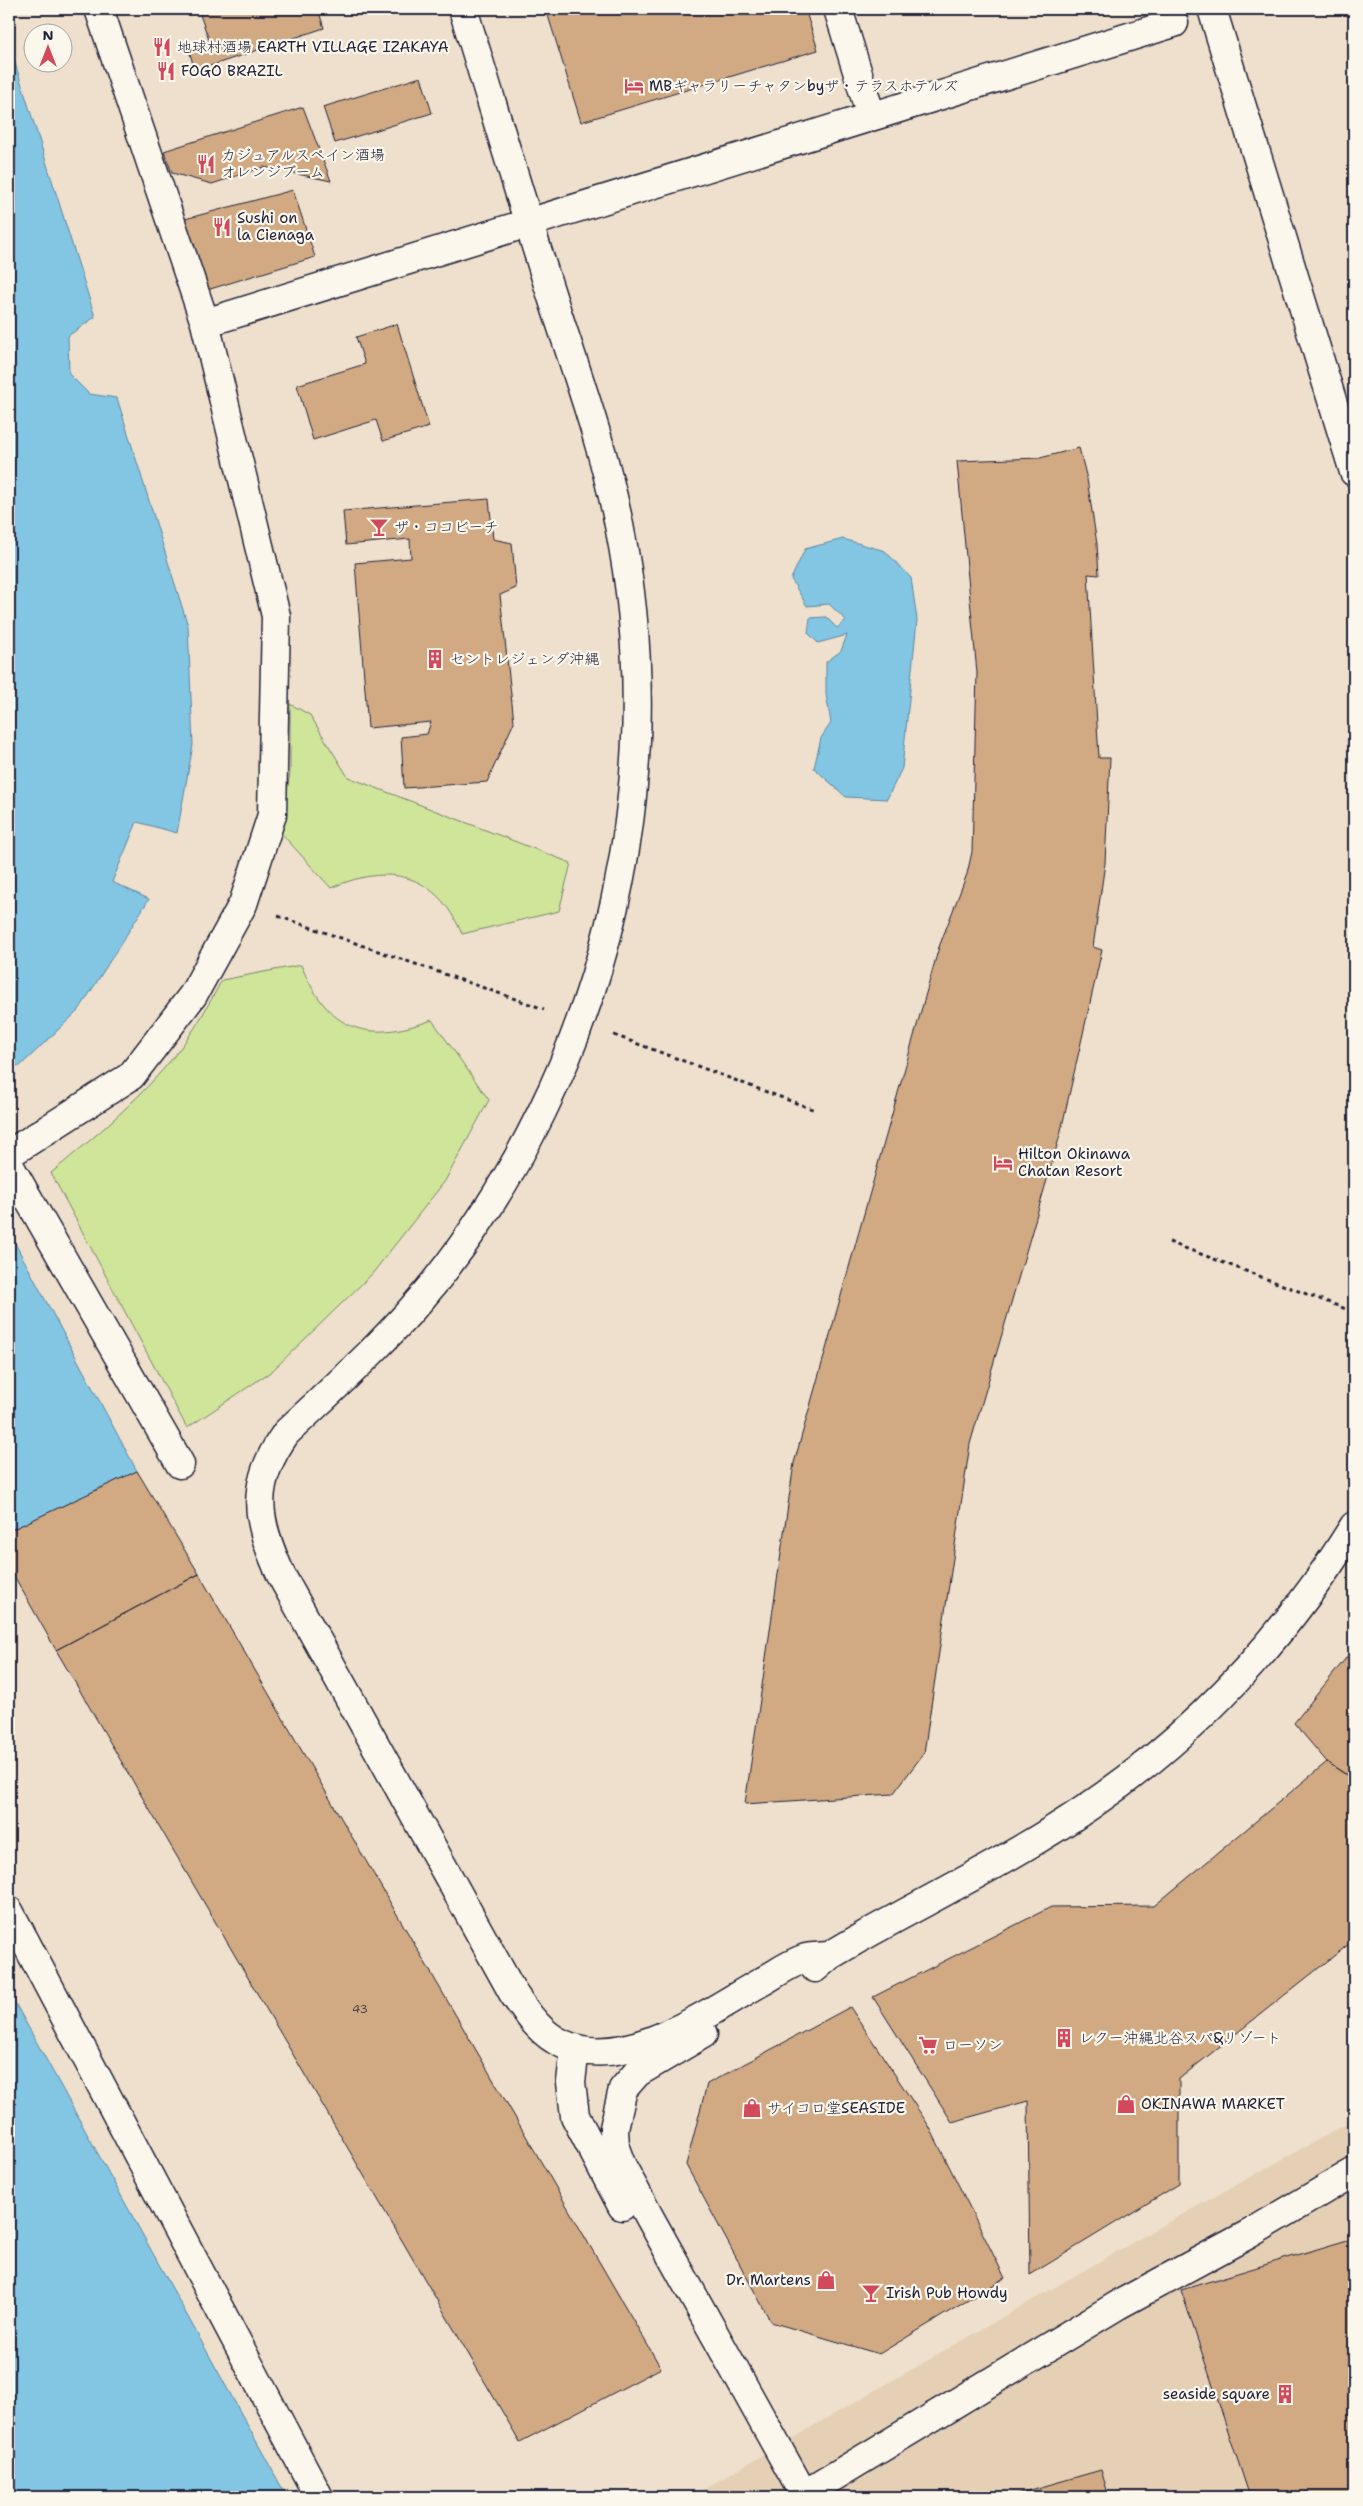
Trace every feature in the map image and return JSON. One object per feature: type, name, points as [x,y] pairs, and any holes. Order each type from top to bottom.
[{"type":"street","points":[[9,1154],[131,1076],[193,995],[243,904],[272,814],[276,616],[205,323],[99,9]]},
{"type":"street","points":[[463,9],[599,445],[619,524],[634,632],[635,754],[631,811],[616,903],[589,1001],[556,1083],[513,1168],[454,1256],[400,1322],[342,1382],[286,1432],[267,1465],[261,1484],[262,1530],[280,1575],[513,1993],[537,2025],[554,2039],[574,2048],[615,2051],[640,2044],[669,2033],[803,1959],[829,1956]]},
{"type":"street","points":[[838,9],[871,116]]},
{"type":"street","points":[[1212,9],[1354,472]]},
{"type":"street","points":[[205,323],[1174,22]]},
{"type":"street","points":[[9,1165],[180,1464]]},
{"type":"street","points":[[796,2497],[621,2164],[615,2148],[614,2128],[623,2090],[637,2073],[810,1972],[829,1956],[1036,1840],[1092,1804],[1146,1763],[1222,1696],[1262,1653],[1330,1564],[1354,1526]]},
{"type":"street","points":[[9,1912],[319,2497]]},
{"type":"street","points":[[574,2048],[572,2095],[579,2126],[796,2497]]},
{"type":"street","points":[[796,2497],[1118,2306],[1249,2234],[1354,2172]]},
{"type":"path","points":[[243,904],[550,1011]]},
{"type":"path","points":[[608,1032],[815,1110]]},
{"type":"path","points":[[1169,1242],[1354,1312]]},
{"type":"shaded area","points":[[1354,2120],[1354,2497],[690,2497],[1163,2225]]},
{"type":"green space","points":[[290,704],[310,715],[348,777],[571,863],[559,911],[462,934],[451,913],[439,897],[424,886],[408,878],[391,875],[372,876],[352,880],[331,888],[281,833],[290,772]]},
{"type":"green space","points":[[301,965],[324,1005],[337,1018],[352,1026],[368,1031],[387,1031],[432,1020],[489,1100],[445,1181],[372,1274],[272,1371],[187,1428],[51,1173],[109,1124],[163,1070],[194,1029],[222,980]]},
{"type":"water","points":[[9,44],[95,317],[68,336],[69,374],[89,394],[117,398],[188,626],[193,745],[177,833],[137,822],[112,882],[149,899],[79,1010],[19,1067],[9,1060]]},
{"type":"water","points":[[843,539],[885,551],[911,578],[917,620],[902,768],[887,799],[846,797],[814,768],[821,738],[831,723],[826,694],[826,662],[841,651],[847,635],[818,643],[808,633],[810,618],[826,617],[837,628],[846,620],[829,604],[807,606],[791,579],[805,549]]},
{"type":"water","points":[[9,1232],[137,1471],[9,1531]]},
{"type":"water","points":[[9,1992],[287,2497],[9,2497]]},
{"type":"building","points":[[198,9],[318,9],[324,28],[195,71],[189,50],[210,43]]},
{"type":"building","name":"MBギャラリーチャタンbyザ・テラスホテルズ","points":[[546,9],[805,9],[818,50],[581,122]]},
{"type":"building","points":[[421,77],[432,113],[335,143],[323,107]]},
{"type":"building","points":[[303,107],[331,181],[264,167],[212,184],[172,173],[164,151]]},
{"type":"building","points":[[293,190],[315,257],[207,290],[185,219]]},
{"type":"building","points":[[397,324],[429,427],[383,441],[376,420],[313,440],[297,385],[365,364],[356,337]]},
{"type":"building","points":[[1079,448],[1087,479],[1097,544],[1099,575],[1088,574],[1099,758],[1110,758],[1105,863],[1093,947],[1102,950],[1060,1135],[970,1444],[924,1753],[893,1794],[745,1804],[794,1463],[939,947],[967,874],[972,852],[977,673],[957,461],[1040,458]]},
{"type":"building","name":"セントレジェンダ沖縄","points":[[489,499],[493,539],[512,543],[516,588],[500,595],[514,722],[487,782],[404,788],[401,737],[427,734],[431,722],[368,728],[355,563],[411,558],[410,539],[346,545],[343,511]]},
{"type":"building","points":[[137,1471],[199,1574],[56,1650],[9,1567],[9,1531]]},
{"type":"building","points":[[199,1574],[661,2368],[520,2442],[56,1650]]},
{"type":"building","points":[[1354,1648],[1354,1780],[1327,1762],[1294,1723]]},
{"type":"building","name":"レクー沖縄北谷スパ&リゾート","points":[[1327,1762],[1354,1780],[1354,1940],[1179,2079],[1179,2184],[1030,2275],[1028,2101],[952,2122],[873,1997],[1051,1907],[1154,1906]]},
{"type":"building","points":[[850,2007],[929,2126],[1005,2278],[879,2354],[771,2322],[686,2165],[707,2084]]},
{"type":"building","name":"seaside square","points":[[1354,2238],[1354,2497],[1250,2497],[1181,2290]]},
{"type":"building","points":[[1101,2470],[1109,2497],[1006,2497]]},
{"type":"place","name":"地球村酒場 EARTH VILLAGE IZAKAYA","points":[[162,47]]},
{"type":"place","name":"FOGO BRAZIL","points":[[166,71]]},
{"type":"place","name":"MBギャラリーチャタンbyザ・テラスホテルズ","points":[[634,86]]},
{"type":"place","name":"カジュアルスペイン酒場 オレンジブーム","points":[[206,164]]},
{"type":"place","name":"Sushi on la Cienaga","points":[[222,227]]},
{"type":"place","name":"ザ・ココビーチ","points":[[379,527]]},
{"type":"place","name":"セントレジェンダ沖縄","points":[[435,659]]},
{"type":"place","name":"Hilton Okinawa Chatan Resort","points":[[1003,1163]]},
{"type":"place","name":"レクー沖縄北谷スパ&リゾート","points":[[1064,2038]]},
{"type":"place","name":"ローソン","points":[[928,2045]]},
{"type":"place","name":"OKINAWA MARKET","points":[[1126,2104]]},
{"type":"place","name":"サイコロ堂SEASIDE","points":[[752,2108]]},
{"type":"place","name":"Dr. Martens","points":[[826,2280]]},
{"type":"place","name":"Irish Pub Howdy","points":[[871,2293]]},
{"type":"place","name":"seaside square","points":[[1285,2394]]}]
